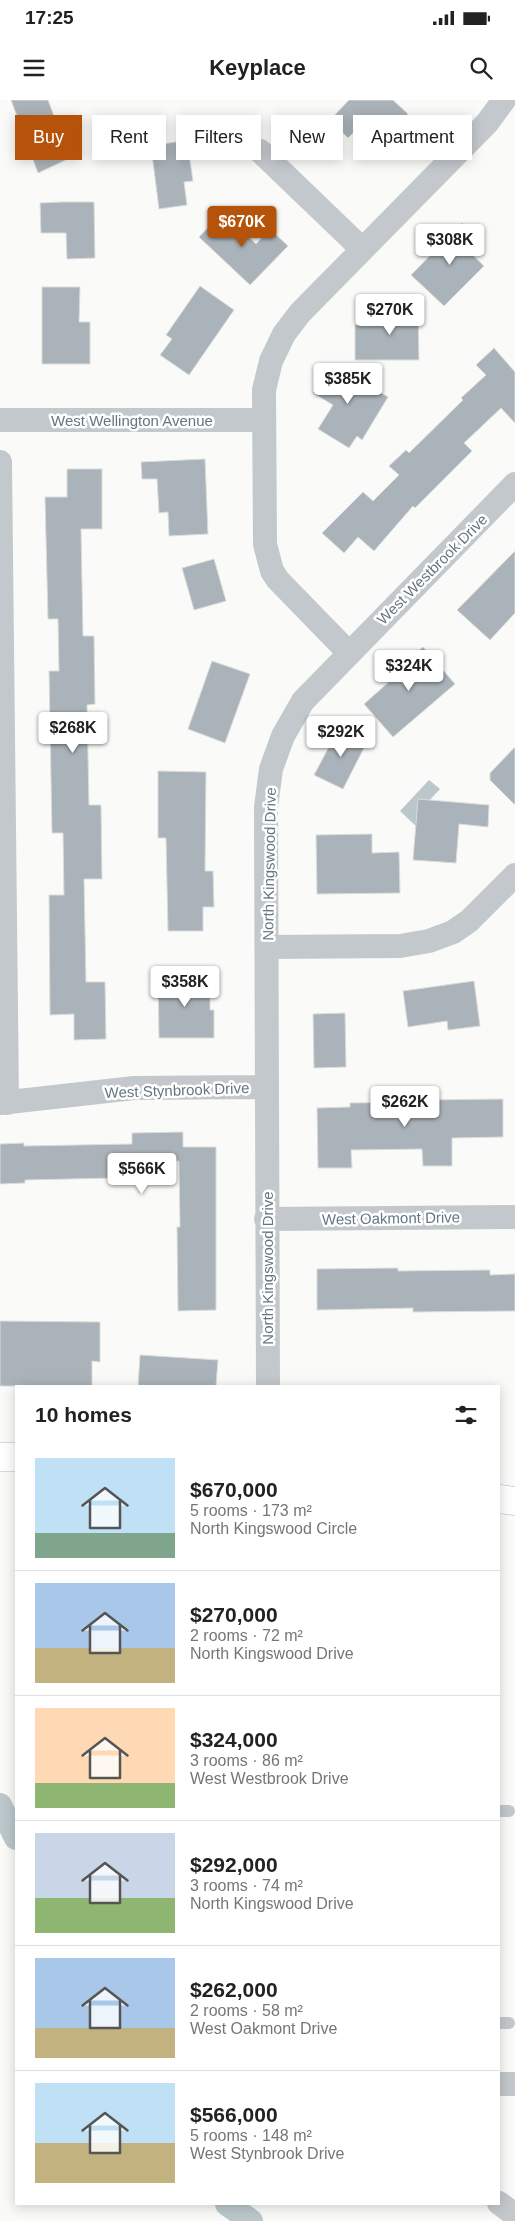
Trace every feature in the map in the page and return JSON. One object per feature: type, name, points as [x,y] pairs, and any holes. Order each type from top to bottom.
[{"type":"street","points":[[349,653],[278,580],[270,566],[265,544],[264,390],[271,361],[284,334],[300,313],[487,123],[504,100]]},
{"type":"street","points":[[511,100],[515,102]]},
{"type":"street","points":[[261,152],[362,249]]},
{"type":"street","name":"West Wellington Avenue","points":[[0,420],[264,420]]},
{"type":"street","points":[[0,462],[3,1103]]},
{"type":"street","name":"West Westbrook Drive","points":[[349,653],[515,484]]},
{"type":"street","name":"North Kingswood Drive","points":[[268,1385],[266,1087],[268,947],[266,808],[271,769],[283,736],[303,701],[349,653]]},
{"type":"street","points":[[268,947],[400,946],[429,942],[453,932],[469,921],[515,875]]},
{"type":"street","name":"West Stynbrook Drive","points":[[3,1103],[134,1088],[266,1087]]},
{"type":"street","name":"West Oakmont Drive","points":[[266,1219],[515,1217]]},
{"type":"street","points":[[0,1456],[15,1457]]},
{"type":"street","points":[[500,1499],[515,1501]]},
{"type":"street","points":[[500,2084],[515,2084]]},
{"type":"street","points":[[500,2204],[515,2215]]},
{"type":"shaded area","points":[[429,780],[440,789],[426,804],[419,829],[400,811]]},
{"type":"building","points":[[11,100],[48,100],[54,115],[17,115]]},
{"type":"building","points":[[349,100],[393,100],[408,114],[353,115],[353,133],[348,138],[343,133],[343,115],[335,115]]},
{"type":"building","points":[[176,142],[176,160],[190,160],[193,181],[184,182],[187,205],[159,209],[153,160],[166,160],[166,144]]},
{"type":"building","points":[[33,160],[66,160],[38,173]]},
{"type":"building","points":[[94,202],[95,258],[67,259],[66,233],[41,233],[40,203]]},
{"type":"building","points":[[223,212],[256,244],[270,229],[288,246],[250,285],[199,237]]},
{"type":"building","points":[[462,223],[484,244],[461,244],[484,266],[444,306],[411,275]]},
{"type":"building","points":[[200,286],[234,310],[189,375],[160,355],[172,339],[166,335]]},
{"type":"building","points":[[42,287],[80,287],[79,322],[90,322],[90,364],[42,364]]},
{"type":"building","points":[[418,306],[419,360],[355,360],[355,325],[383,325],[382,307]]},
{"type":"building","points":[[494,348],[515,372],[515,423],[501,408],[464,443],[472,451],[415,508],[413,506],[374,551],[358,537],[344,553],[322,533],[363,492],[373,501],[399,475],[389,466],[406,450],[409,453],[463,400],[461,398],[486,375],[476,365]]},
{"type":"building","points":[[332,363],[388,397],[362,440],[357,436],[349,448],[318,429],[333,405],[313,393]]},
{"type":"building","points":[[205,459],[208,534],[169,536],[168,512],[159,513],[157,479],[142,479],[141,462]]},
{"type":"building","points":[[67,469],[102,469],[102,529],[81,529],[83,636],[94,636],[95,704],[87,705],[89,805],[101,805],[102,879],[84,879],[86,982],[105,982],[106,1039],[74,1040],[74,1014],[50,1015],[49,895],[64,895],[63,833],[52,833],[49,671],[59,671],[58,619],[48,619],[45,497],[67,497]]},
{"type":"building","points":[[515,551],[515,613],[490,640],[457,610]]},
{"type":"building","points":[[214,559],[226,601],[194,610],[182,568]]},
{"type":"building","points":[[423,647],[455,684],[393,737],[364,704],[390,681],[388,677]]},
{"type":"building","points":[[212,661],[250,674],[225,743],[188,729]]},
{"type":"building","points":[[340,726],[368,740],[343,789],[314,775]]},
{"type":"building","points":[[515,747],[515,805],[490,780],[490,773]]},
{"type":"building","points":[[158,771],[206,772],[205,871],[213,871],[214,907],[203,907],[203,931],[168,931],[166,838],[158,838]]},
{"type":"building","points":[[418,799],[489,805],[488,827],[459,824],[456,863],[413,860]]},
{"type":"building","points":[[372,834],[372,853],[399,852],[400,893],[317,894],[316,835]]},
{"type":"building","points":[[199,975],[199,984],[210,984],[210,1010],[214,1010],[214,1038],[159,1038],[158,976]]},
{"type":"building","points":[[474,981],[480,1026],[448,1030],[447,1021],[408,1027],[403,991]]},
{"type":"building","points":[[345,1013],[346,1067],[314,1068],[313,1014]]},
{"type":"building","points":[[503,1099],[503,1137],[452,1138],[452,1166],[423,1166],[422,1149],[351,1150],[352,1168],[318,1168],[317,1108],[350,1107],[350,1103]]},
{"type":"building","points":[[183,1132],[183,1147],[216,1147],[216,1310],[178,1311],[177,1227],[180,1227],[179,1161],[114,1162],[114,1178],[25,1180],[25,1183],[0,1184],[0,1144],[24,1143],[24,1146],[132,1144],[132,1133]]},
{"type":"building","points":[[398,1268],[398,1271],[490,1270],[490,1275],[515,1274],[515,1311],[413,1312],[413,1308],[317,1310],[317,1269]]},
{"type":"building","points":[[0,1321],[100,1322],[100,1362],[92,1361],[92,1385],[0,1386]]},
{"type":"building","points":[[140,1355],[218,1360],[216,1385],[138,1385]]},
{"type":"waterway","points":[[0,1805],[15,1836]]},
{"type":"waterway","points":[[228,2205],[251,2221]]}]
